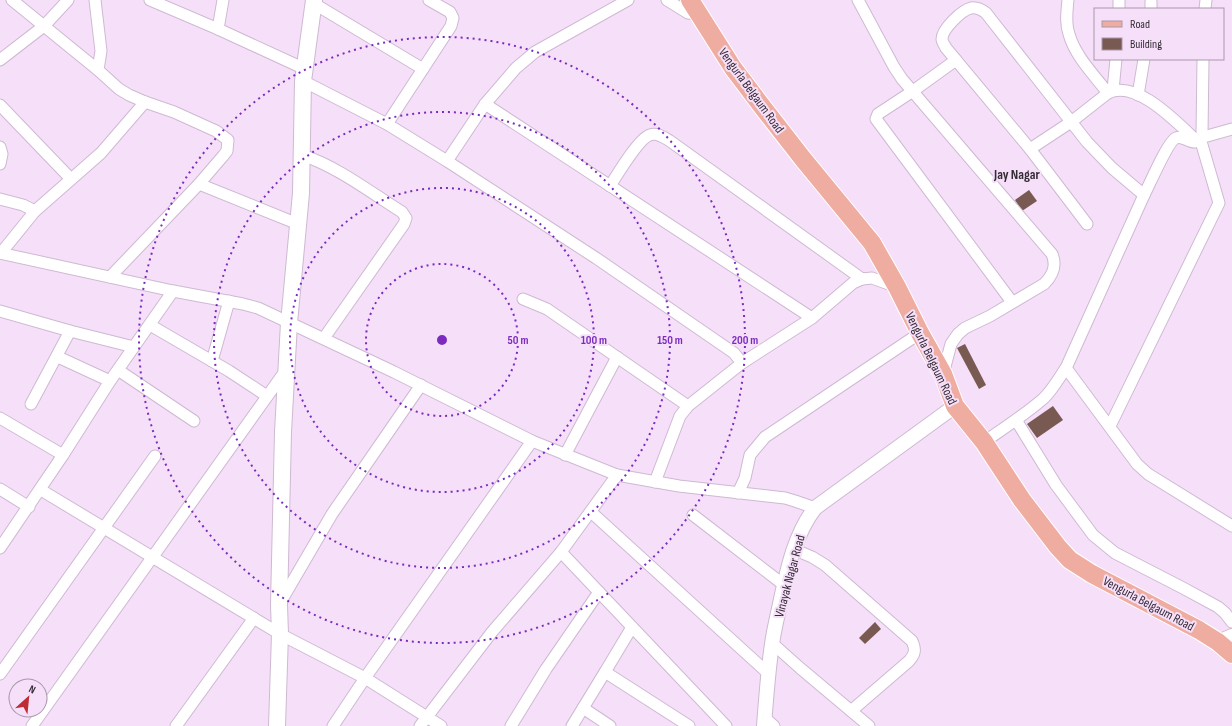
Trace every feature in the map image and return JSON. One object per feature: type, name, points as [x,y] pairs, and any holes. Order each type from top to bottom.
[{"type":"main road","points":[[277,726],[283,432],[289,323],[301,193],[304,75],[313,2]]},
{"type":"main road","name":"Vengurla Belgaum Road","points":[[694,7],[733,68],[803,160],[872,243],[943,374],[955,406],[984,442],[1022,500],[1058,547],[1070,560],[1092,574],[1228,646]]},
{"type":"street","points":[[12,0],[119,89],[145,102],[174,112],[216,131],[228,140],[227,150],[224,156],[110,277]]},
{"type":"street","points":[[0,60],[44,26],[68,0]]},
{"type":"street","points":[[95,0],[101,51],[98,70]]},
{"type":"street","points":[[150,0],[218,29],[304,75],[387,124],[603,262],[734,353],[742,363]]},
{"type":"street","points":[[218,29],[223,0]]},
{"type":"street","points":[[387,124],[451,26],[453,18],[450,12],[429,0]]},
{"type":"street","points":[[447,161],[485,104],[516,68],[535,52],[628,0]]},
{"type":"street","points":[[667,0],[688,13],[694,7]]},
{"type":"street","points":[[858,0],[894,67],[1052,254],[1055,261],[1054,269],[1050,278],[1044,284],[990,316],[965,328],[958,334],[951,344],[943,374]]},
{"type":"street","points":[[1068,0],[1068,34],[1078,54],[1111,92]]},
{"type":"street","points":[[313,2],[423,69]]},
{"type":"street","points":[[1087,224],[1030,148],[946,48],[942,40],[944,32],[950,23],[966,10],[973,7],[981,9],[986,13],[1087,142],[1112,168],[1144,195]]},
{"type":"street","points":[[956,60],[878,114],[876,116],[877,122],[1012,302]]},
{"type":"street","points":[[1111,92],[1116,60]]},
{"type":"street","points":[[1138,95],[1144,60]]},
{"type":"street","points":[[1199,140],[1202,134],[1202,60]]},
{"type":"street","points":[[1030,148],[1071,122],[1111,92],[1122,90],[1138,95],[1156,105],[1199,140],[1219,203],[1110,426]]},
{"type":"street","points":[[145,102],[110,144],[35,210],[1,253],[258,308],[421,385],[532,441],[617,475],[655,482],[790,500],[815,508]]},
{"type":"street","points":[[485,104],[812,318]]},
{"type":"street","points":[[0,105],[71,179]]},
{"type":"street","points":[[984,442],[1044,398],[1066,368],[1144,195],[1165,153],[1173,141],[1176,138],[1180,138],[1192,142],[1232,129]]},
{"type":"street","points":[[610,186],[642,139],[651,134],[660,135],[862,279]]},
{"type":"street","points":[[0,146],[2,154],[0,164]]},
{"type":"street","points":[[302,155],[312,158],[336,170],[402,212],[406,218],[404,224],[324,338]]},
{"type":"street","points":[[199,184],[298,224]]},
{"type":"street","points":[[0,199],[35,210]]},
{"type":"street","points":[[655,482],[680,416],[688,406],[742,363],[812,318],[853,283],[862,279],[872,278],[897,287]]},
{"type":"street","points":[[0,548],[64,456],[110,382],[173,291]]},
{"type":"street","points":[[523,299],[547,309],[688,406]]},
{"type":"street","points":[[212,361],[229,301]]},
{"type":"street","points":[[0,310],[70,331],[134,347]]},
{"type":"street","points":[[150,325],[212,361],[267,396]]},
{"type":"street","points":[[31,404],[70,331]]},
{"type":"street","points":[[738,493],[745,478],[750,454],[765,437],[920,333]]},
{"type":"street","points":[[58,356],[110,382]]},
{"type":"street","points":[[566,455],[617,357]]},
{"type":"street","points":[[1066,368],[1110,426],[1116,438],[1137,464],[1148,474],[1232,526]]},
{"type":"street","points":[[32,726],[287,369]]},
{"type":"street","points":[[118,370],[194,421]]},
{"type":"street","points":[[279,605],[332,514],[421,385]]},
{"type":"street","name":"Vinayak Nagar Road","points":[[767,723],[768,674],[772,642],[784,585],[793,549],[799,533],[815,508],[955,406]]},
{"type":"street","points":[[0,418],[64,456]]},
{"type":"street","points":[[1016,420],[1056,485],[1093,535],[1114,553],[1218,607],[1232,622]]},
{"type":"street","points":[[333,726],[364,678],[532,441]]},
{"type":"street","points":[[0,674],[155,456]]},
{"type":"street","points":[[423,721],[492,632],[561,552],[617,475]]},
{"type":"street","points":[[0,489],[29,507]]},
{"type":"street","points":[[40,490],[280,634],[364,678],[423,721],[442,726]]},
{"type":"street","points":[[591,512],[768,674]]},
{"type":"street","points":[[693,515],[784,585]]},
{"type":"street","points":[[793,549],[812,557],[825,565],[912,641],[915,649],[914,655],[909,661],[852,711]]},
{"type":"street","points":[[561,552],[632,627],[715,722],[726,726]]},
{"type":"street","points":[[511,726],[546,669],[599,592]]},
{"type":"street","points":[[176,726],[254,618]]},
{"type":"street","points":[[572,726],[632,627]]},
{"type":"street","points":[[772,642],[800,668],[869,726]]},
{"type":"street","points":[[605,672],[689,726]]},
{"type":"street","points":[[583,708],[610,726]]},
{"type":"building","points":[[1029,190],[1037,201],[1022,211],[1015,200]]},
{"type":"building","points":[[965,344],[986,385],[979,389],[957,348]]},
{"type":"building","points":[[1053,406],[1063,420],[1037,438],[1027,424]]},
{"type":"building","points":[[875,622],[881,629],[865,644],[859,638]]},
{"type":"district","name":"Jay Nagar","points":[[1017,174]]}]
